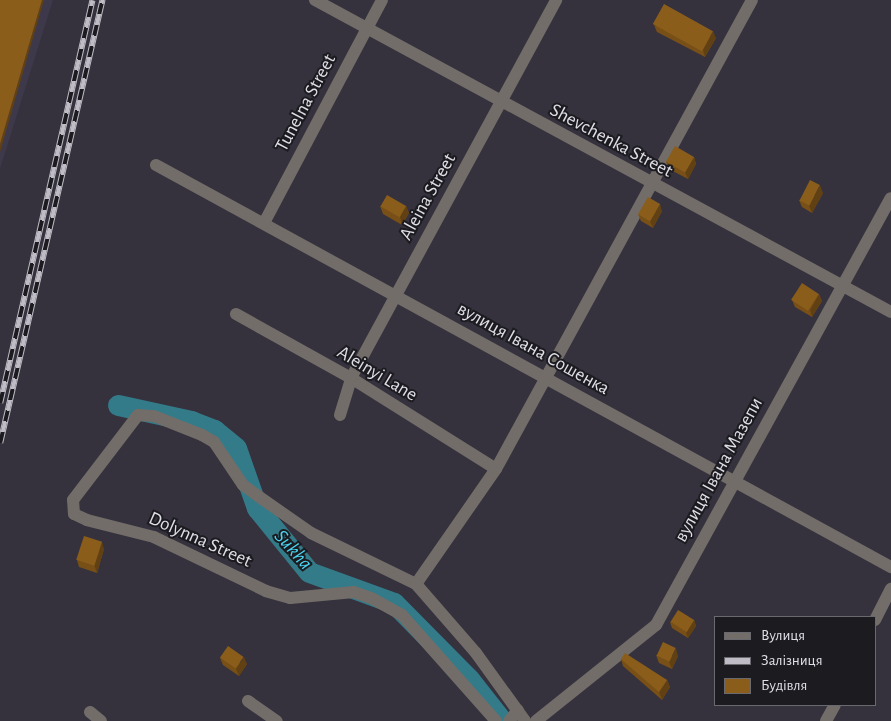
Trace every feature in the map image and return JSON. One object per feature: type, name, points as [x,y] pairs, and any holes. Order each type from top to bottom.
[{"type":"street","name":"Shevchenka Street","points":[[315,0],[501,104],[891,312]]},
{"type":"street","name":"Tunelna Street","points":[[264,223],[382,0]]},
{"type":"street","name":"Aleina Street","points":[[340,414],[350,378],[556,0]]},
{"type":"street","points":[[416,584],[496,470],[653,185],[752,0]]},
{"type":"street","name":"вулиця Івана Сошенка","points":[[156,165],[735,479],[891,567]]},
{"type":"street","name":"вулиця Івана Мазепи","points":[[536,721],[656,625],[891,198]]},
{"type":"street","name":"Aleinyi Lane","points":[[236,314],[350,378],[496,470]]},
{"type":"street","name":"Dolynna Street","points":[[496,721],[402,616],[372,598],[354,592],[329,597],[282,596],[154,537],[87,520],[72,507],[84,484],[138,416],[154,416],[214,442],[243,485],[258,496],[311,533],[416,584],[513,715],[525,721]]},
{"type":"street","points":[[876,618],[891,589]]},
{"type":"street","points":[[248,701],[276,721]]},
{"type":"street","points":[[826,721],[834,706]]},
{"type":"street","points":[[90,712],[101,721]]},
{"type":"shaded area","points":[[0,0],[53,0],[0,169]]},
{"type":"building","points":[[0,0],[42,0],[0,144]]},
{"type":"building","points":[[664,4],[713,31],[702,51],[653,24]]},
{"type":"building","points":[[675,146],[694,157],[685,173],[666,162]]},
{"type":"building","points":[[810,180],[820,185],[809,205],[800,200]]},
{"type":"building","points":[[387,195],[406,206],[400,217],[380,206]]},
{"type":"building","points":[[648,197],[660,204],[650,221],[638,214]]},
{"type":"building","points":[[802,283],[819,294],[808,311],[791,300]]},
{"type":"building","points":[[84,536],[102,542],[94,566],[76,560]]},
{"type":"building","points":[[678,610],[694,620],[687,632],[671,622]]},
{"type":"building","points":[[663,642],[676,648],[669,662],[657,656]]},
{"type":"building","points":[[228,646],[244,657],[236,668],[220,657]]},
{"type":"building","points":[[625,653],[667,680],[659,692],[621,659]]},
{"type":"waterway","name":"Sukha","points":[[118,405],[191,421],[214,430],[236,448],[257,508],[309,572],[394,603],[469,679],[502,721]]},
{"type":"railway","points":[[0,403],[92,0]]},
{"type":"railway","points":[[0,443],[102,0]]}]
